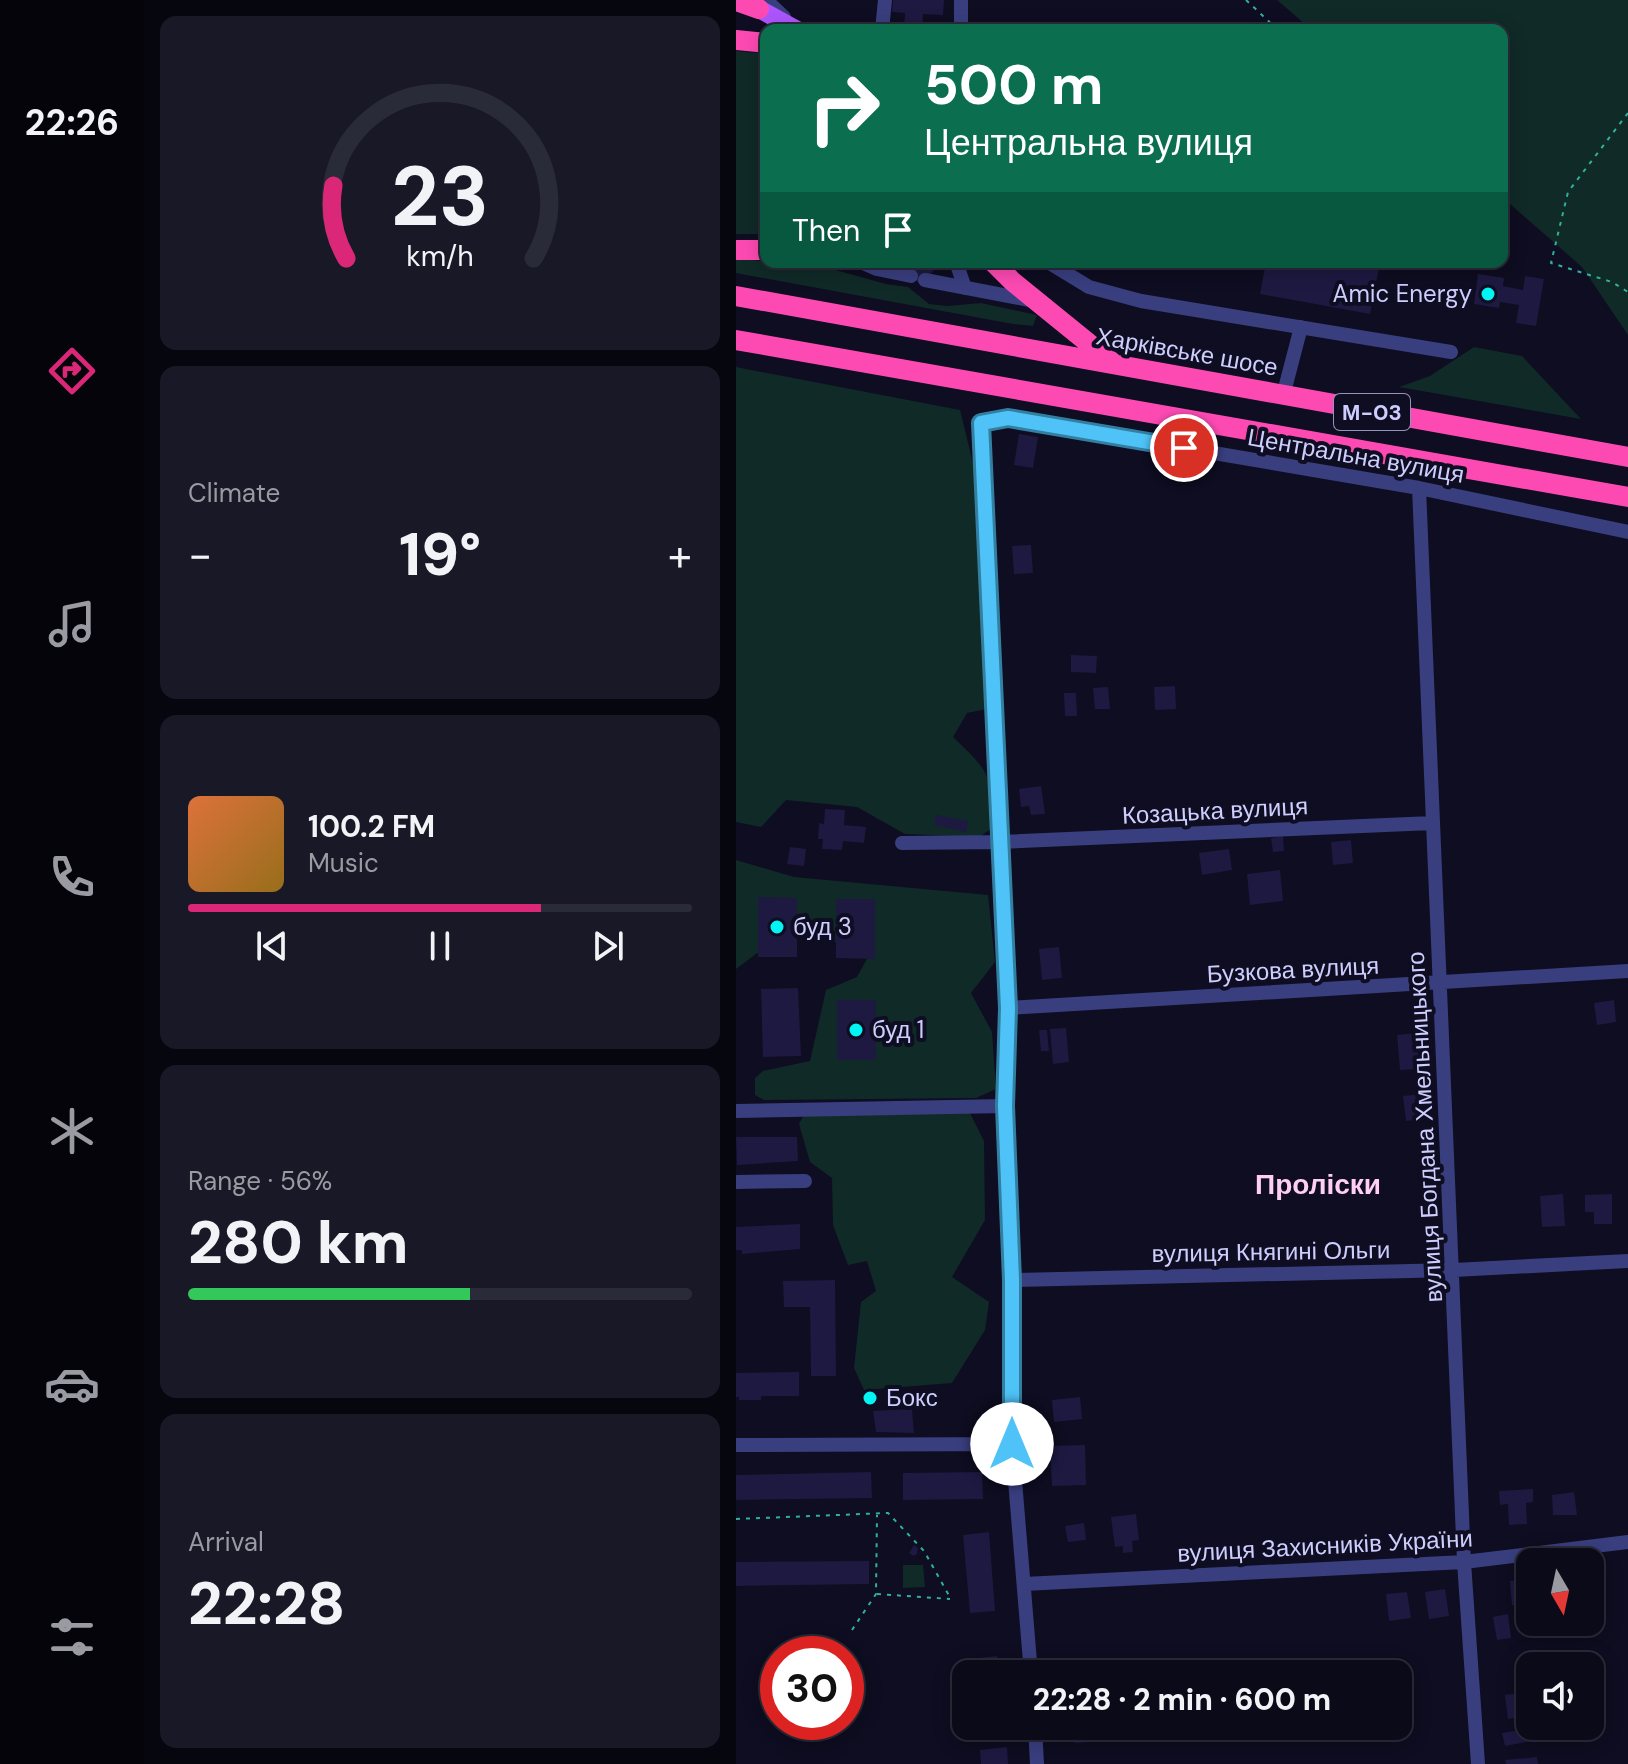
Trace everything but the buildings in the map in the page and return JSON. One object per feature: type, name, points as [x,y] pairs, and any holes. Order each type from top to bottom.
[{"type":"highway","points":[[736,1],[759,3]]},
{"type":"highway","points":[[736,40],[760,42]]},
{"type":"highway","points":[[736,250],[760,250]]},
{"type":"highway","points":[[999,268],[1116,365]]},
{"type":"highway","name":"Харківське шосе","points":[[736,296],[1628,457]]},
{"type":"highway","name":"М-03","points":[[741,342],[1628,497]]},
{"type":"main road","points":[[759,3],[789,24]]},
{"type":"street","points":[[883,24],[885,0]]},
{"type":"street","points":[[961,0],[961,24]]},
{"type":"street","points":[[875,268],[1039,302]]},
{"type":"street","points":[[958,268],[965,288]]},
{"type":"street","points":[[1058,268],[1089,287],[1141,301],[1451,352]]},
{"type":"street","points":[[1283,396],[1301,327]]},
{"type":"street","name":"Центральна вулиця","points":[[999,842],[981,423],[1008,418],[1419,488],[1628,532]]},
{"type":"street","name":"вулиця Богдана Хмельницького","points":[[1419,488],[1464,1562],[1478,1764]]},
{"type":"street","name":"Козацька вулиця","points":[[902,843],[999,842],[1432,823]]},
{"type":"street","points":[[999,842],[1008,1008],[1005,1106],[1012,1280],[1012,1444],[1030,1660]]},
{"type":"street","name":"Бузкова вулиця","points":[[1008,1008],[1628,971]]},
{"type":"street","points":[[736,1111],[1005,1106]]},
{"type":"street","points":[[736,1182],[805,1181]]},
{"type":"street","name":"вулиця Княгині Ольги","points":[[1012,1280],[1454,1270],[1628,1261]]},
{"type":"street","points":[[736,1445],[1012,1444]]},
{"type":"street","name":"вулиця Захисників України","points":[[1024,1584],[1464,1562],[1628,1542]]},
{"type":"street","points":[[1036,1740],[1037,1764]]},
{"type":"path","points":[[1246,0],[1272,24]]},
{"type":"path","points":[[1628,113],[1568,192],[1551,263],[1612,282],[1628,292]]},
{"type":"path","points":[[736,1519],[888,1513],[924,1551],[951,1599],[876,1594]]},
{"type":"path","points":[[852,1630],[876,1594],[877,1514]]},
{"type":"green space","points":[[1277,0],[1628,0],[1628,335],[1582,267],[1508,202],[1508,24],[1305,24]]},
{"type":"green space","points":[[736,51],[760,53],[760,234],[736,234]]},
{"type":"green space","points":[[736,257],[760,261],[760,268],[828,268],[908,287],[929,304],[981,303],[1037,315],[1033,326],[1013,324],[736,273]]},
{"type":"green space","points":[[1474,347],[1522,356],[1581,419],[1399,387],[1430,376]]},
{"type":"green space","points":[[736,367],[960,410],[975,471],[987,709],[967,713],[953,737],[976,760],[990,786],[991,829],[979,837],[905,834],[857,807],[786,800],[761,827],[736,822]]},
{"type":"green space","points":[[736,860],[794,877],[988,895],[995,962],[971,993],[992,1032],[996,1089],[976,1098],[764,1100],[755,1095],[755,1078],[763,1071],[810,1061],[826,990],[857,977],[875,944],[834,942],[769,924],[764,948],[736,969]]},
{"type":"green space","points":[[805,1113],[970,1113],[984,1141],[985,1220],[952,1277],[989,1302],[985,1330],[952,1383],[864,1390],[854,1368],[861,1302],[876,1291],[867,1261],[848,1265],[833,1225],[832,1178],[810,1162],[799,1124]]},
{"type":"green space","points":[[903,1565],[923,1565],[925,1587],[903,1588]]},
{"type":"place","name":"Amic Energy","points":[[1488,294]]},
{"type":"place","name":"буд 3","points":[[777,927]]},
{"type":"place","name":"буд 1","points":[[856,1030]]},
{"type":"place","name":"Бокс","points":[[870,1398]]},
{"type":"district","name":"Проліски","points":[[1318,1184]]},
{"type":"route","points":[[1012,1444],[1012,1280],[1005,1106],[1008,1008],[981,423],[1008,418],[1184,448]]}]
